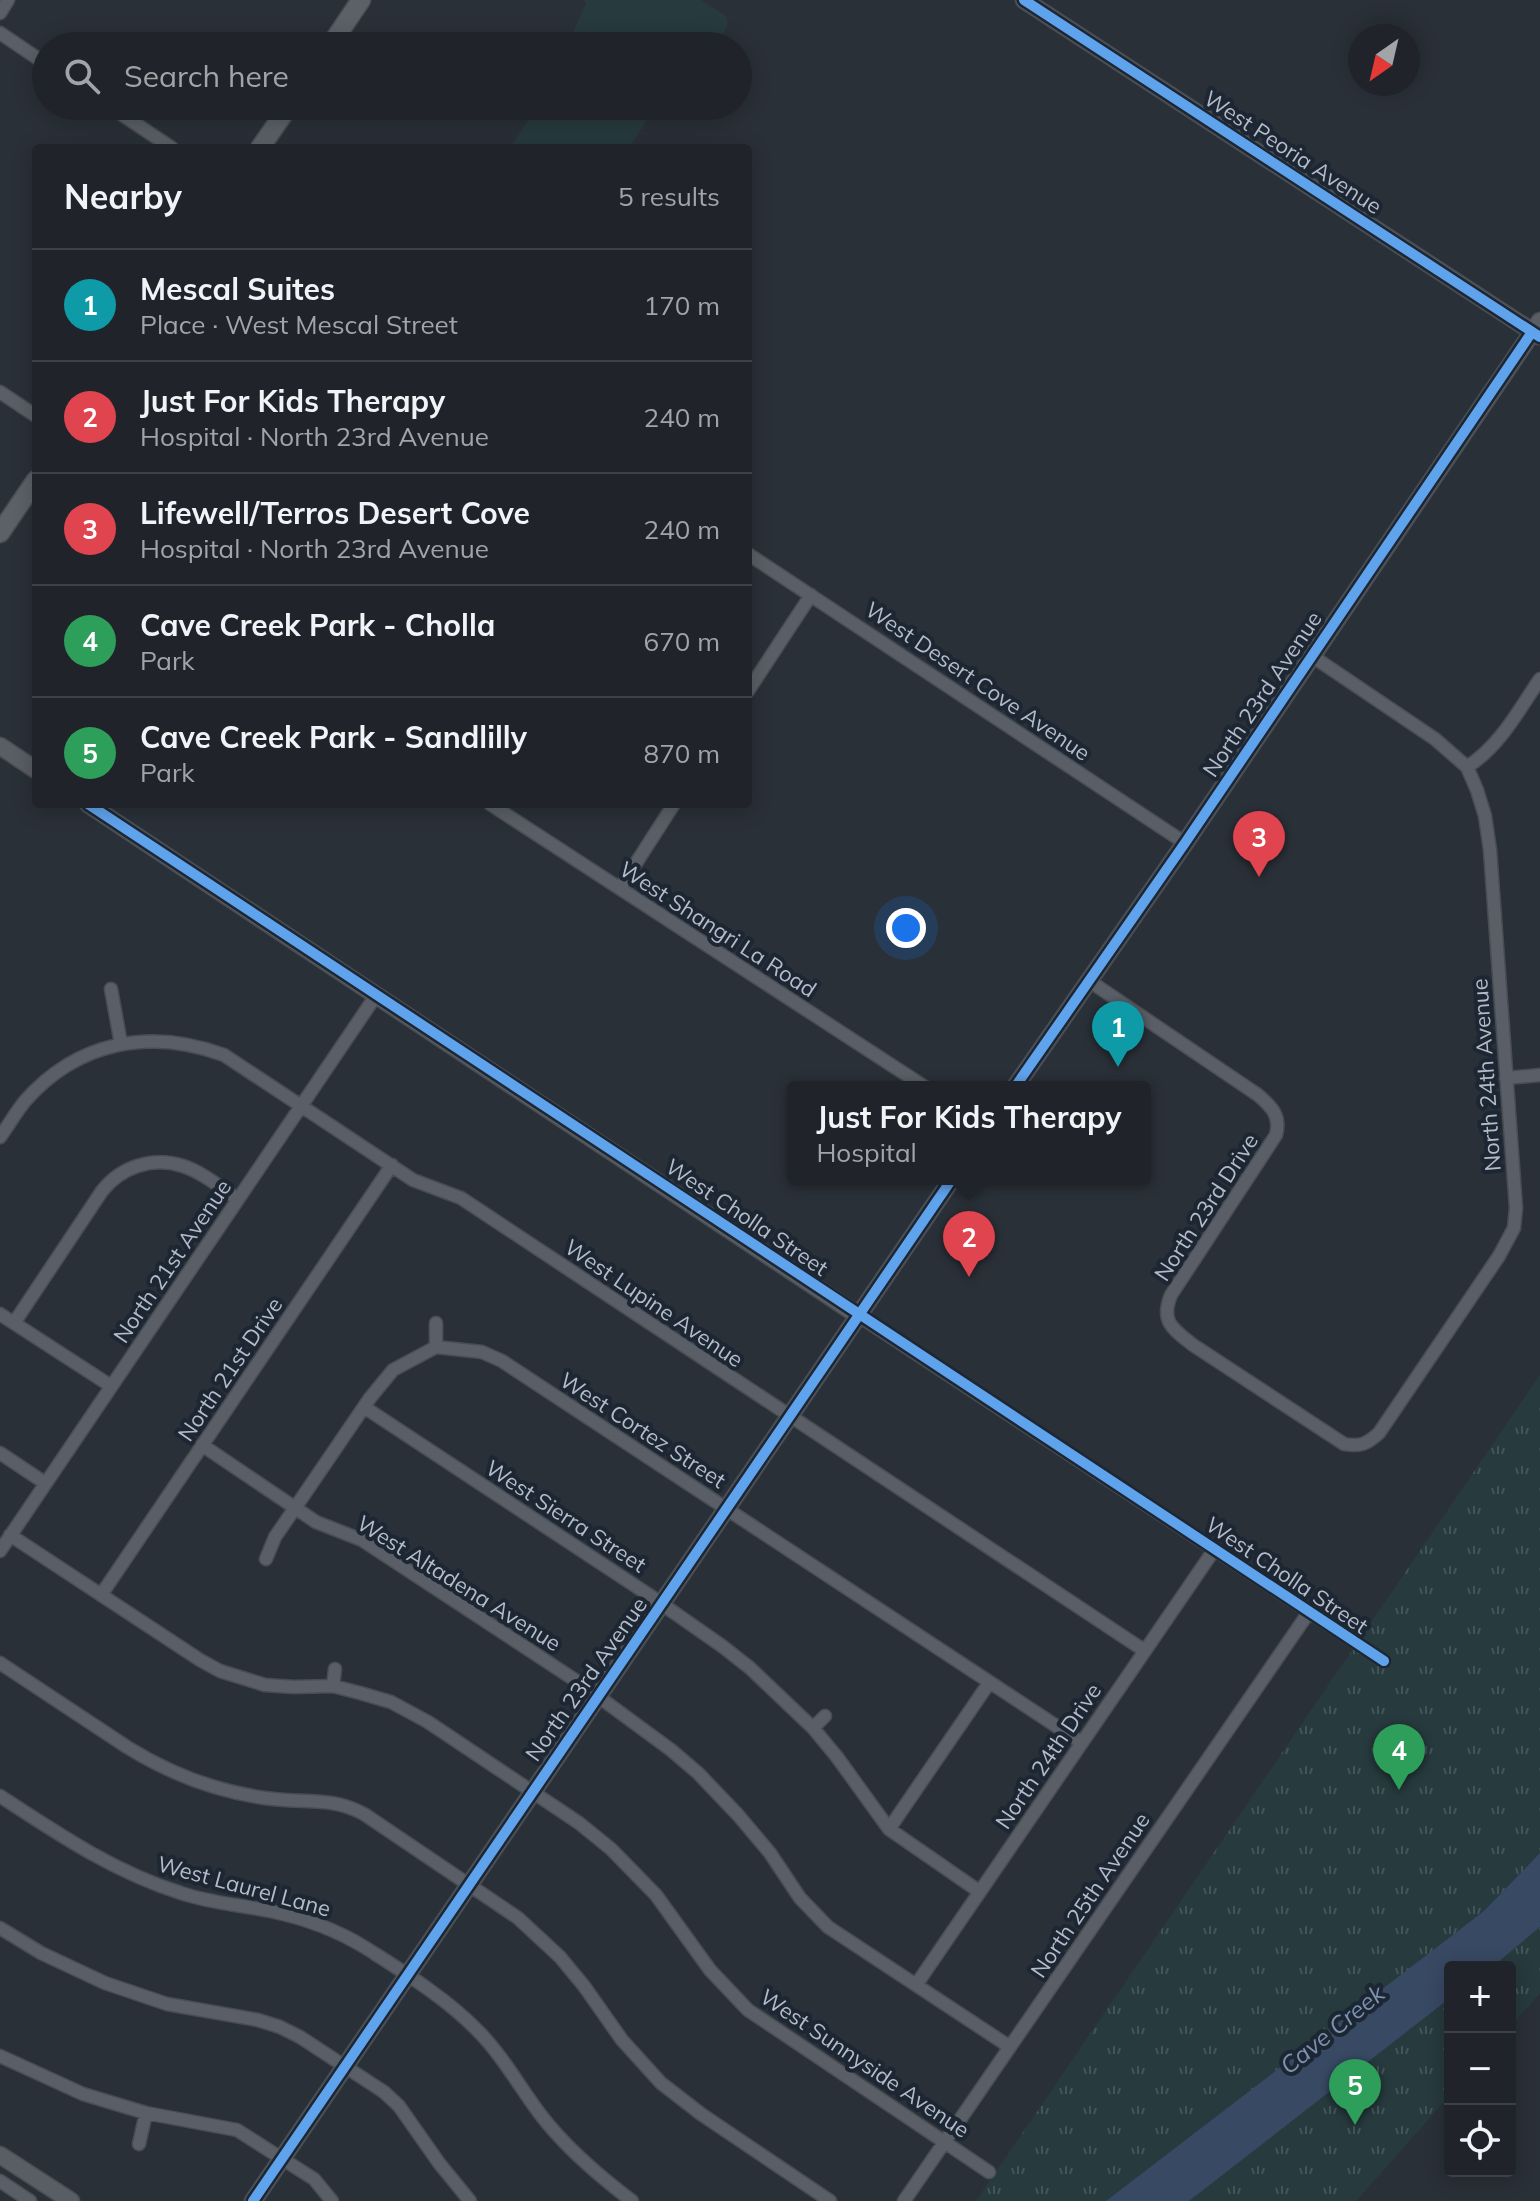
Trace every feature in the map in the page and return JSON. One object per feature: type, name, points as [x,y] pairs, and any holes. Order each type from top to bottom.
[{"type":"main road","points":[[339,32],[361,0]]},
{"type":"main road","points":[[263,144],[279,120]]},
{"type":"main road","points":[[0,533],[32,486]]},
{"type":"street","points":[[0,13],[8,0]]},
{"type":"street","name":"West Peoria Avenue","points":[[1024,0],[1048,6],[1537,330]]},
{"type":"street","points":[[0,33],[32,55]]},
{"type":"street","points":[[130,120],[166,144]]},
{"type":"street","name":"North 23rd Avenue","points":[[1019,1081],[1537,330]]},
{"type":"street","points":[[0,392],[32,413]]},
{"type":"street","name":"West Desert Cove Avenue","points":[[752,557],[1185,843]]},
{"type":"street","points":[[752,685],[811,595]]},
{"type":"street","points":[[1312,656],[1435,739],[1467,767],[1481,759],[1500,738],[1540,679]]},
{"type":"street","points":[[0,746],[32,767]]},
{"type":"street","name":"North 24th Avenue","points":[[1167,1320],[1193,1345],[1344,1444],[1357,1447],[1379,1433],[1506,1246],[1514,1228],[1516,1208],[1489,839],[1485,816],[1467,767]]},
{"type":"street","name":"West Cholla Street","points":[[94,808],[1384,1661]]},
{"type":"street","name":"West Shangri La Road","points":[[496,808],[916,1081]]},
{"type":"street","points":[[620,888],[671,808]]},
{"type":"street","name":"North 23rd Drive","points":[[1088,980],[1258,1095],[1277,1115],[1276,1135],[1171,1295],[1166,1308],[1167,1320]]},
{"type":"street","points":[[111,989],[121,1044]]},
{"type":"street","name":"North 21st Avenue","points":[[0,1551],[377,994]]},
{"type":"street","name":"West Lupine Avenue","points":[[0,1137],[23,1103],[42,1084],[61,1069],[89,1054],[121,1044],[152,1040],[206,1049],[241,1065],[413,1180],[461,1198],[1145,1651]]},
{"type":"street","points":[[1506,1078],[1540,1075]]},
{"type":"street","points":[[14,1323],[111,1180],[120,1173],[151,1162],[183,1166],[237,1199]]},
{"type":"street","name":"North 21st Drive","points":[[101,1595],[392,1165]]},
{"type":"street","name":"North 23rd Avenue","points":[[253,2201],[948,1185]]},
{"type":"street","points":[[0,1314],[111,1386]]},
{"type":"street","points":[[266,1559],[275,1537],[393,1370],[436,1347],[436,1323]]},
{"type":"street","name":"West Cortez Street","points":[[436,1347],[482,1352],[502,1361],[1082,1743]]},
{"type":"street","name":"West Sierra Street","points":[[364,1407],[662,1604],[750,1668],[813,1728],[889,1829],[980,1892]]},
{"type":"street","name":"West Altadena Avenue","points":[[202,1445],[328,1528],[362,1540],[662,1742],[698,1773],[738,1815],[770,1853],[800,1898],[828,1927],[1010,2047]]},
{"type":"street","points":[[0,1453],[45,1483]]},
{"type":"street","name":"West Sunnyside Avenue","points":[[10,1535],[220,1671],[265,1685],[333,1686],[406,1709],[579,1823],[611,1849],[656,1895],[710,1970],[748,2010],[989,2172]]},
{"type":"street","name":"North 24th Drive","points":[[916,1985],[1214,1550]]},
{"type":"street","name":"North 25th Avenue","points":[[904,2201],[1309,1612]]},
{"type":"street","points":[[0,1663],[127,1747],[160,1766],[207,1786],[249,1796],[322,1801],[350,1807],[518,1918],[560,1957],[631,2050],[661,2083],[701,2114],[830,2201]]},
{"type":"street","points":[[333,1686],[335,1669]]},
{"type":"street","points":[[889,1829],[989,1683]]},
{"type":"street","points":[[813,1728],[825,1716]]},
{"type":"street","name":"West Laurel Lane","points":[[0,1796],[69,1842],[150,1883],[196,1898],[269,1911],[320,1925],[365,1948],[449,2004],[481,2033],[542,2116],[574,2152],[632,2201]]},
{"type":"street","points":[[0,1928],[41,1953],[105,1983],[167,2004],[258,2020],[300,2037],[384,2092],[399,2106],[470,2201]]},
{"type":"street","points":[[0,2056],[83,2094],[146,2113],[237,2130],[314,2179],[332,2201]]},
{"type":"street","points":[[139,2144],[146,2113]]},
{"type":"street","points":[[0,2155],[71,2201]]},
{"type":"street","points":[[0,2181],[30,2201]]},
{"type":"green space","points":[[583,0],[701,0],[726,16],[727,24],[724,32],[573,32],[586,3]]},
{"type":"green space","points":[[529,120],[647,120],[632,144],[513,144]]},
{"type":"green space","points":[[1540,1375],[1540,1993],[1516,2020],[1516,1961],[1444,1961],[1444,2102],[1356,2201],[976,2201]]},
{"type":"water","name":"Cave Creek","points":[[1540,1853],[1540,1927],[1499,1961],[1444,1961],[1444,2003],[1189,2201],[1106,2201],[1484,1911]]},
{"type":"cycle path","points":[[1024,0],[1540,337]]},
{"type":"cycle path","points":[[1019,1081],[1532,332]]},
{"type":"cycle path","points":[[94,808],[1384,1661]]},
{"type":"cycle path","points":[[253,2201],[948,1185]]},
{"type":"place","name":"Lifewell/Terros Desert Cove","points":[[1259,877]]},
{"type":"place","name":"Mescal Suites","points":[[1118,1067]]},
{"type":"place","name":"Just For Kids Therapy","points":[[969,1277]]},
{"type":"place","name":"Cave Creek Park - Cholla","points":[[1399,1790]]},
{"type":"place","name":"Cave Creek Park - Sandlilly","points":[[1355,2125]]}]
